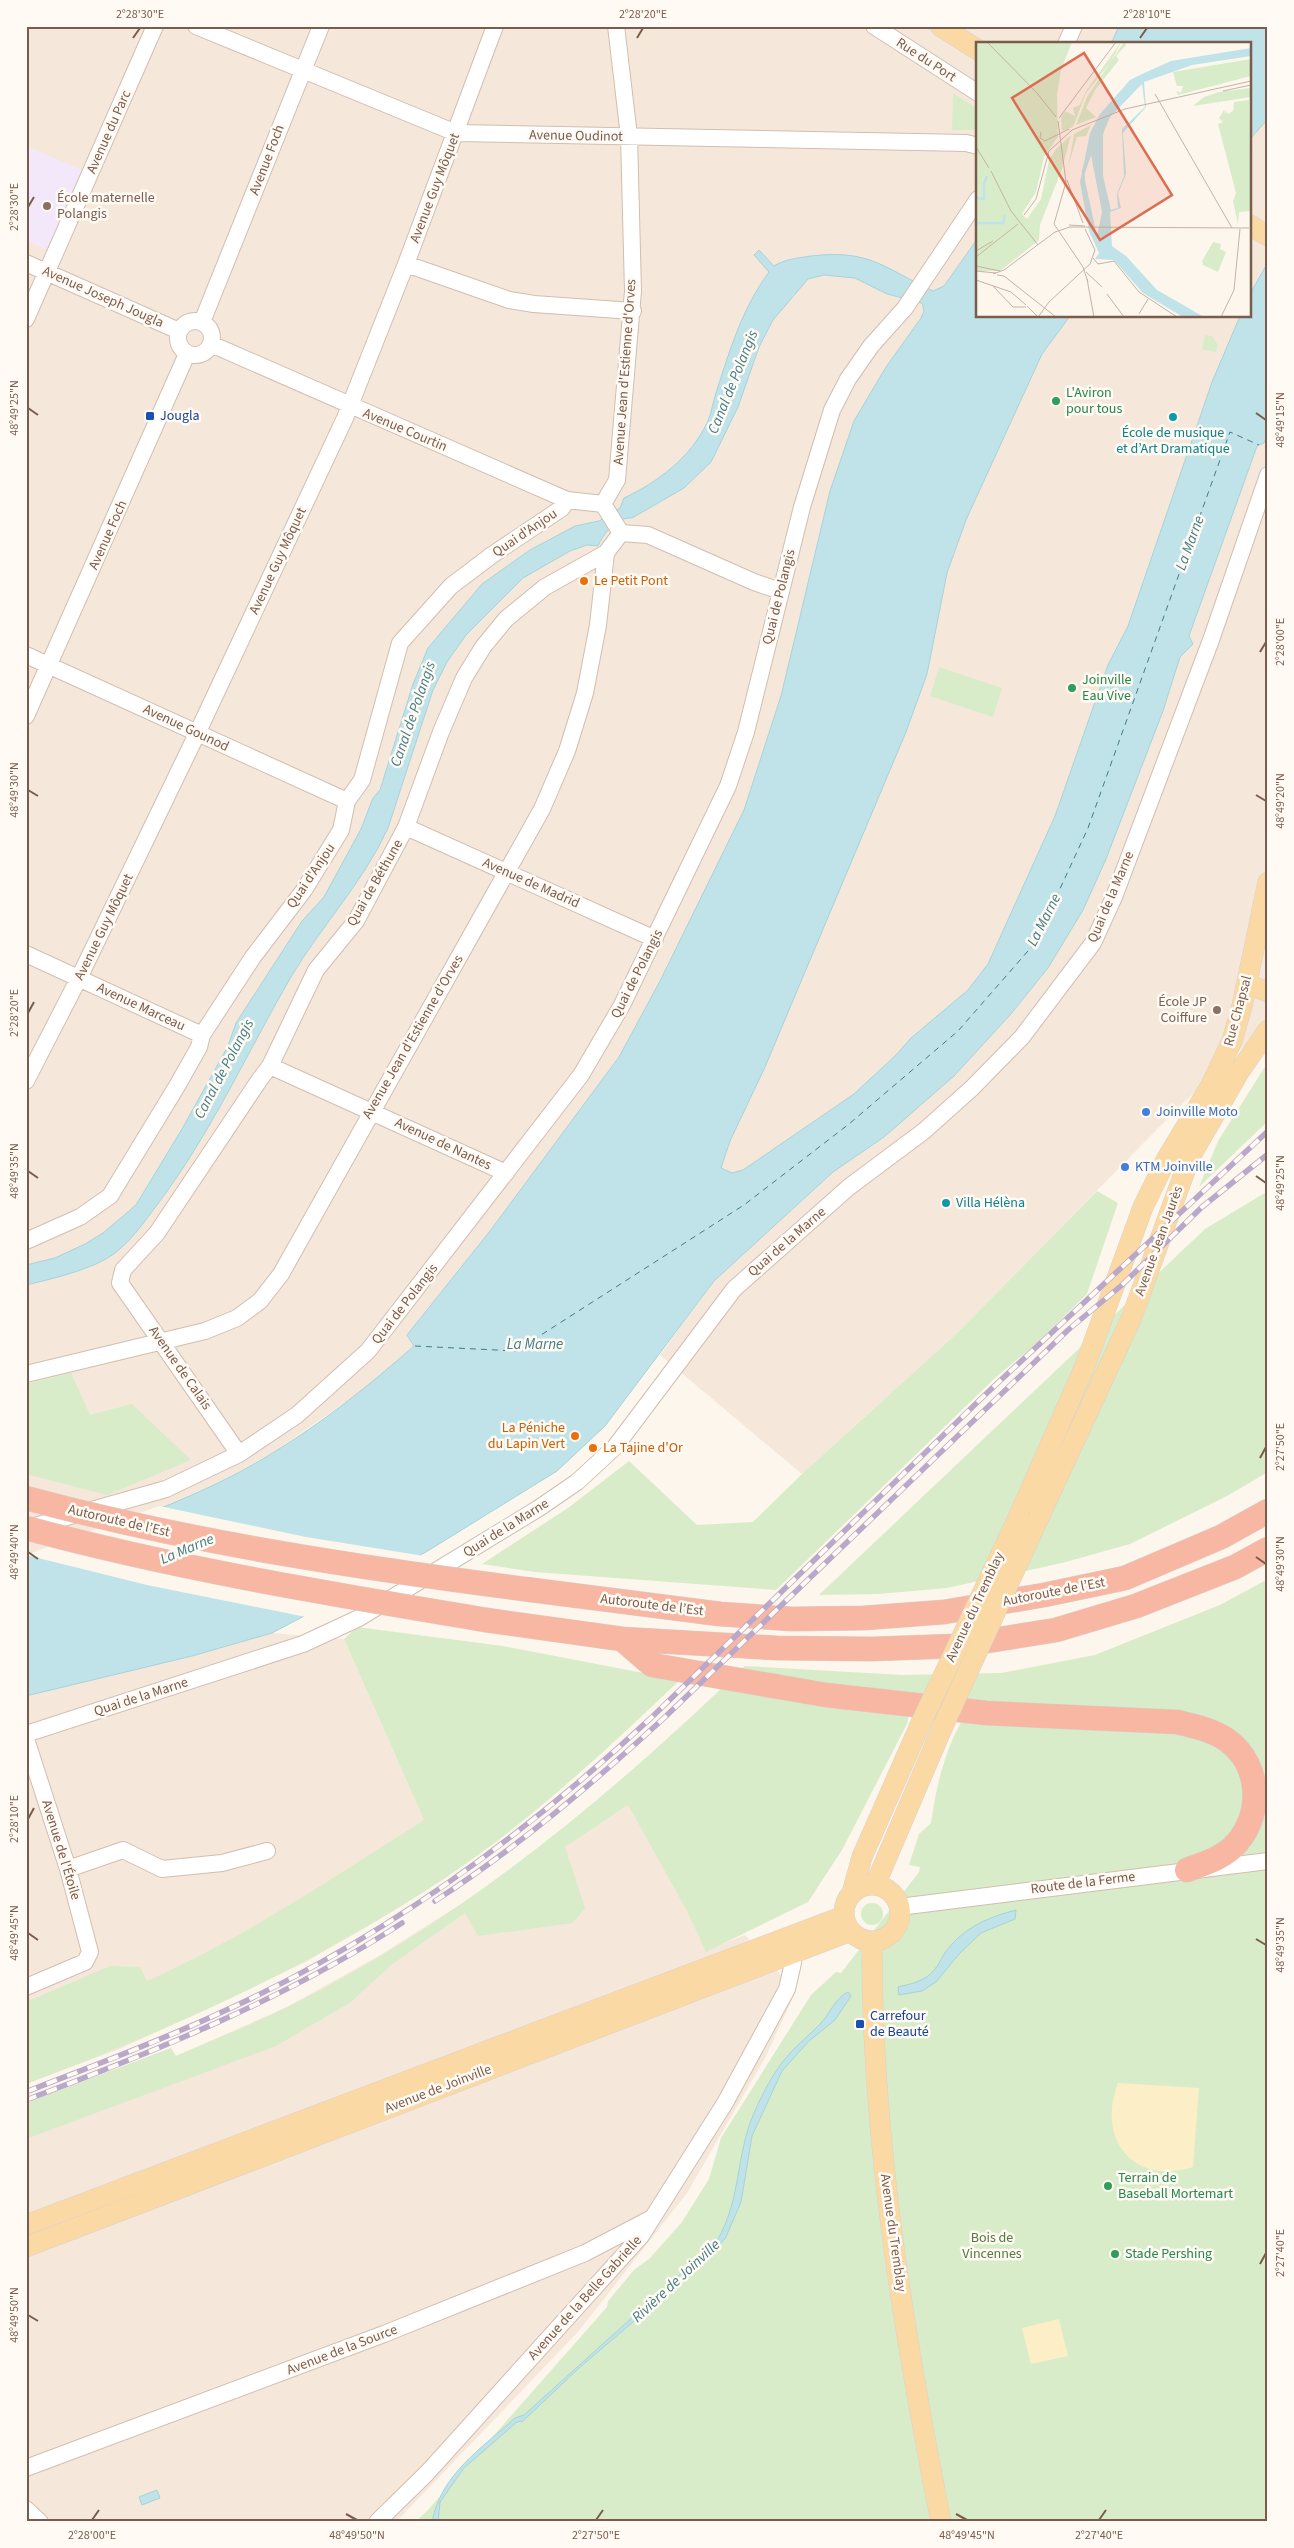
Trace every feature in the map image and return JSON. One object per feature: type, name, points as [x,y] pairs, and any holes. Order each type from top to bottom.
[{"type":"highway","name":"Autoroute de l’Est","points":[[26,1498],[105,1519],[245,1548],[359,1567],[720,1614],[792,1619],[864,1618],[944,1612],[1044,1595],[1125,1578],[1221,1537],[1268,1511]]},
{"type":"highway","name":"Autoroute de l’Est","points":[[26,1528],[93,1546],[227,1574],[486,1620],[622,1639],[777,1648],[872,1650],[956,1646],[1056,1630],[1136,1606],[1235,1567],[1268,1549]]},
{"type":"highway","points":[[622,1639],[652,1665],[826,1695],[986,1714],[1177,1722],[1206,1730],[1228,1741],[1248,1764],[1255,1784],[1255,1806],[1249,1826],[1232,1848],[1217,1858],[1187,1870]]},
{"type":"main road","points":[[940,26],[976,49]]},
{"type":"main road","points":[[1252,226],[1268,236]]},
{"type":"main road","name":"Rue Chapsal","points":[[1099,1321],[1143,1207],[1166,1160],[1210,1087],[1229,1049],[1239,1018],[1268,882]]},
{"type":"main road","points":[[1246,984],[1268,992]]},
{"type":"main road","name":"Avenue Jean Jaurès","points":[[1117,1352],[1131,1319],[1190,1157],[1239,1072],[1268,1030]]},
{"type":"main road","name":"Avenue du Tremblay","points":[[852,1893],[862,1857],[921,1723],[1018,1518],[1081,1375],[1099,1321]]},
{"type":"main road","name":"Avenue du Tremblay","points":[[875,1885],[942,1726],[1117,1352]]},
{"type":"main road","points":[[875,1885],[893,1894],[899,1907],[898,1923],[888,1936],[872,1941],[864,1940],[847,1923],[844,1908],[852,1893],[859,1888],[875,1885]]},
{"type":"main road","name":"Avenue de Joinville","points":[[26,2225],[847,1923]]},
{"type":"main road","name":"Avenue du Tremblay","points":[[872,1941],[873,2051],[887,2194],[918,2405],[941,2522]]},
{"type":"main road","name":"Avenue de Joinville","points":[[26,2247],[789,1945]]},
{"type":"street","name":"Avenue du Parc","points":[[26,320],[155,26]]},
{"type":"street","name":"Avenue Oudinot","points":[[196,26],[456,133],[966,143],[976,146]]},
{"type":"street","name":"Avenue Foch","points":[[202,322],[321,26]]},
{"type":"street","name":"Avenue Guy Môquet","points":[[26,1081],[79,978],[197,733],[350,407],[456,133],[495,26]]},
{"type":"street","name":"Avenue Jean d'Estienne d'Orves","points":[[603,504],[617,480],[633,311],[629,136],[616,26]]},
{"type":"street","name":"Rue du Port","points":[[874,26],[976,92]]},
{"type":"street","points":[[1067,42],[1074,26]]},
{"type":"street","name":"Quai de Polangis","points":[[26,1528],[166,1489],[240,1454],[298,1415],[368,1351],[580,1074],[622,1005],[728,786],[746,732],[780,591],[815,459],[832,410],[848,379],[904,308],[976,202]]},
{"type":"street","name":"Avenue Joseph Jougla","points":[[26,262],[180,331]]},
{"type":"street","points":[[406,264],[516,301],[633,311]]},
{"type":"street","points":[[194,321],[202,322],[209,328],[212,335],[211,344],[206,351],[198,355],[187,354],[181,348],[178,341],[180,331],[185,324],[194,321]]},
{"type":"street","name":"Avenue Courtin","points":[[211,344],[350,407],[567,500],[603,504]]},
{"type":"street","name":"Avenue Foch","points":[[26,716],[187,354]]},
{"type":"street","name":"Quai de la Marne","points":[[26,1734],[304,1644],[359,1618],[554,1498],[577,1482],[615,1447],[734,1289],[849,1187],[924,1132],[972,1088],[1022,1037],[1093,943],[1114,896],[1211,640],[1268,475]]},
{"type":"street","name":"Quai d'Anjou","points":[[26,1241],[80,1217],[110,1196],[177,1086],[199,1046],[202,1035],[253,957],[304,890],[341,830],[346,801],[362,780],[400,643],[451,586],[492,555],[562,508],[567,500]]},
{"type":"street","points":[[603,504],[621,533],[648,535],[754,582],[780,591]]},
{"type":"street","name":"Avenue Jean d'Estienne d'Orves","points":[[26,1374],[205,1331],[237,1318],[260,1301],[281,1274],[542,809],[570,743],[589,673],[598,625],[606,554],[621,533]]},
{"type":"street","name":"Quai de Béthune","points":[[120,1283],[122,1270],[157,1233],[270,1066],[316,970],[356,921],[406,827],[441,732],[464,678],[482,647],[506,619],[545,587],[606,554]]},
{"type":"street","name":"Avenue Gounod","points":[[26,655],[346,801]]},
{"type":"street","name":"Avenue de Madrid","points":[[406,827],[655,939]]},
{"type":"street","name":"Avenue Marceau","points":[[26,954],[202,1035]]},
{"type":"street","name":"Avenue de Nantes","points":[[270,1066],[506,1173]]},
{"type":"street","name":"Avenue de Calais","points":[[120,1283],[240,1454]]},
{"type":"street","name":"Avenue de l'Étoile","points":[[26,1739],[68,1869],[90,1952],[85,1962],[26,1988]]},
{"type":"street","points":[[68,1869],[123,1850],[162,1869],[222,1863],[267,1851]]},
{"type":"street","name":"Route de la Ferme","points":[[899,1907],[1268,1861]]},
{"type":"street","name":"Avenue de la Belle Gabrielle","points":[[377,2522],[427,2473],[642,2236],[694,2156],[790,1982],[793,1963],[789,1945]]},
{"type":"street","name":"Avenue de la Source","points":[[26,2468],[384,2334],[585,2254],[639,2227],[652,2218]]},
{"type":"street","points":[[585,2254],[604,2252],[610,2258],[600,2283]]},
{"type":"street","points":[[26,2509],[40,2522]]},
{"type":"shaded area","points":[[26,26],[1119,26],[1112,42],[976,42],[976,241],[944,286],[933,291],[928,288],[921,303],[924,311],[921,318],[886,367],[854,421],[781,696],[744,810],[660,981],[619,1057],[490,1231],[407,1335],[415,1346],[368,1386],[274,1452],[220,1482],[171,1505],[26,1556]]},
{"type":"shaded area","points":[[1268,119],[1268,262],[1252,290],[1252,137]]},
{"type":"shaded area","name":"École maternelle Polangis","points":[[26,146],[84,171],[47,250],[26,240]]},
{"type":"shaded area","points":[[1069,318],[1239,318],[1212,382],[1128,626],[1108,665],[1055,816],[988,964],[968,990],[911,1038],[896,1055],[854,1094],[743,1170],[732,1173],[721,1168],[730,1141],[765,1067],[906,732],[927,674],[947,573],[966,520],[1042,354]]},
{"type":"shaded area","points":[[1268,433],[1268,1024],[1180,1106],[957,1333],[802,1474],[660,1355],[714,1281],[833,1172],[884,1137],[954,1076],[1010,1015],[1048,968],[1083,910],[1106,859],[1163,711],[1180,657],[1193,644],[1189,637],[1257,446],[1264,443]]},
{"type":"shaded area","points":[[272,1633],[344,1639],[449,1876],[306,1962],[122,2048],[26,2084],[26,1696],[192,1656]]},
{"type":"shaded area","points":[[628,1805],[710,1949],[745,1935],[796,1991],[765,2058],[687,2193],[578,2332],[396,2522],[26,2522],[26,2103],[171,2048],[176,2056],[287,2007],[382,1954],[461,1904],[555,1853]]},
{"type":"green space","points":[[953,93],[976,108],[976,126],[973,130],[952,130]]},
{"type":"green space","points":[[1205,335],[1212,336],[1218,345],[1216,352],[1202,350]]},
{"type":"green space","points":[[939,667],[1002,688],[993,717],[930,696]]},
{"type":"green space","points":[[1268,1062],[1268,1121],[1199,1187],[1218,1141]]},
{"type":"green space","points":[[1097,1191],[1118,1203],[1087,1294],[1036,1344],[996,1377],[776,1590],[535,1572],[482,1564],[568,1508],[629,1461],[697,1525],[753,1522],[802,1474],[957,1333]]},
{"type":"green space","points":[[1268,1191],[1268,1472],[1227,1496],[1130,1544],[1062,1563],[947,1588],[878,1594],[819,1595],[1205,1229]]},
{"type":"green space","points":[[71,1373],[90,1415],[132,1404],[191,1460],[107,1495],[26,1474],[26,1384]]},
{"type":"green space","name":"Bois de Vincennes","points":[[1268,1579],[1268,2522],[415,2522],[427,2511],[607,2307],[608,2301],[634,2270],[650,2258],[682,2222],[709,2179],[721,2138],[811,1995],[836,1972],[841,1973],[919,1872],[920,1867],[909,1865],[919,1834],[931,1823],[947,1752],[966,1714],[869,1693],[741,1669],[745,1666],[902,1675],[1001,1673],[1095,1655],[1220,1605]]},
{"type":"green space","points":[[357,1627],[503,1646],[680,1680],[540,1807],[479,1854],[398,1908],[296,1966],[243,1992],[136,2041],[26,2084],[26,2002],[110,1966],[140,1967],[147,1981],[219,1946],[254,1926],[424,1820],[344,1639]]},
{"type":"green space","points":[[726,1684],[908,1715],[908,1722],[842,1850],[808,1902],[706,1952],[687,1911],[628,1805],[565,1847],[585,1908],[573,1923],[478,1936],[465,1913],[391,1965],[351,2002],[276,2046],[26,2139],[26,2103],[171,2048],[176,2056],[260,2020],[347,1975],[463,1903],[573,1820],[625,1776]]},
{"type":"green space","points":[[872,1903],[882,1910],[883,1914],[876,1924],[872,1925],[862,1918],[861,1914],[868,1904]]},
{"type":"sand","points":[[1118,2083],[1199,2088],[1193,2167],[1172,2171],[1153,2170],[1138,2164],[1125,2154],[1117,2140],[1112,2123],[1112,2104]]},
{"type":"sand","points":[[1059,2319],[1068,2356],[1031,2364],[1022,2328]]},
{"type":"water","points":[[1119,26],[1268,26],[1268,119],[1252,137],[1252,42],[1112,42]]},
{"type":"water","name":"La Marne","points":[[976,241],[976,318],[1069,318],[1042,354],[966,520],[947,573],[927,674],[906,732],[765,1067],[730,1141],[721,1168],[732,1173],[743,1170],[854,1094],[896,1055],[911,1038],[968,990],[988,964],[1055,816],[1108,665],[1128,626],[1212,382],[1239,318],[1252,318],[1252,290],[1268,262],[1268,433],[1264,443],[1257,446],[1189,636],[1193,644],[1180,657],[1163,711],[1106,859],[1083,910],[1048,968],[1010,1015],[954,1076],[884,1137],[833,1172],[714,1281],[605,1426],[557,1471],[426,1552],[272,1633],[192,1656],[26,1696],[26,1556],[171,1504],[245,1469],[321,1421],[392,1365],[414,1346],[407,1335],[490,1231],[619,1057],[660,981],[744,810],[781,696],[830,491],[854,421],[886,367],[921,318],[924,311],[922,303],[887,294],[855,278],[824,275],[808,279],[773,320],[759,347],[738,407],[711,462],[684,488],[632,518],[626,518],[616,523],[607,531],[598,546],[587,545],[570,551],[523,578],[466,635],[447,662],[433,690],[388,828],[378,848],[367,867],[291,977],[211,1122],[176,1178],[138,1230],[115,1253],[106,1259],[85,1269],[26,1285],[26,1265],[55,1258],[85,1244],[103,1233],[136,1205],[182,1129],[228,1046],[236,1023],[302,921],[324,897],[361,829],[373,798],[380,790],[413,684],[428,648],[482,584],[530,550],[575,526],[599,521],[620,508],[624,498],[637,492],[672,468],[700,436],[709,419],[738,329],[752,299],[769,272],[754,255],[759,250],[774,266],[796,258],[848,255],[876,262],[933,291],[944,286]]},
{"type":"water","points":[[1016,1910],[1015,1919],[981,1933],[960,1953],[936,1982],[922,1991],[899,1995],[898,1987],[918,1981],[931,1973],[945,1952],[970,1929],[996,1916]]},
{"type":"water","name":"Rivière de Joinville","points":[[848,1992],[851,1996],[835,2020],[808,2042],[782,2071],[752,2136],[741,2202],[725,2239],[693,2271],[579,2368],[523,2421],[517,2422],[464,2468],[440,2502],[438,2522],[432,2522],[444,2490],[453,2476],[476,2452],[515,2418],[524,2415],[717,2241],[730,2211],[750,2123],[765,2090],[789,2054],[824,2020],[836,2002]]},
{"type":"water","points":[[157,2490],[160,2498],[142,2505],[139,2497]]},
{"type":"pier","points":[[159,1506],[306,1537],[424,1556],[306,1617],[147,1585],[26,1555]]},
{"type":"ferry route","points":[[415,1346],[516,1351],[744,1205],[849,1124],[958,1031],[1035,943],[1088,828],[1230,432],[1259,445]]},
{"type":"railway","points":[[26,2092],[174,2034],[281,1984],[395,1918],[502,1844],[603,1761],[652,1717],[988,1392],[1268,1131]]},
{"type":"railway","points":[[435,1901],[525,1837],[637,1743],[1068,1330],[1122,1285],[1202,1207],[1268,1154]]},
{"type":"railway","points":[[26,2100],[219,2022],[312,1976],[402,1923]]},
{"type":"place","name":"École maternelle Polangis","points":[[47,206]]},
{"type":"place","name":"L'Aviron pour tous","points":[[1056,401]]},
{"type":"place","name":"Jougla","points":[[150,416]]},
{"type":"place","name":"École de musique et d’Art Dramatique","points":[[1173,417]]},
{"type":"place","name":"Le Petit Pont","points":[[584,581]]},
{"type":"place","name":"Joinville Eau Vive","points":[[1072,688]]},
{"type":"place","name":"École JP Coiffure","points":[[1217,1010]]},
{"type":"place","name":"Joinville Moto","points":[[1146,1112]]},
{"type":"place","name":"KTM Joinville","points":[[1125,1167]]},
{"type":"place","name":"Villa Hélèna","points":[[946,1203]]},
{"type":"place","name":"La Péniche du Lapin Vert","points":[[575,1436]]},
{"type":"place","name":"La Tajine d'Or","points":[[593,1448]]},
{"type":"place","name":"Carrefour de Beauté","points":[[860,2024]]},
{"type":"place","name":"Terrain de Baseball Mortemart","points":[[1108,2186]]},
{"type":"place","name":"Stade Pershing","points":[[1115,2254]]},
{"type":"water label","name":"Canal de Polangis","points":[[733,382]]},
{"type":"water label","name":"Canal de Polangis","points":[[413,714]]},
{"type":"water label","name":"Canal de Polangis","points":[[224,1069]]}]
